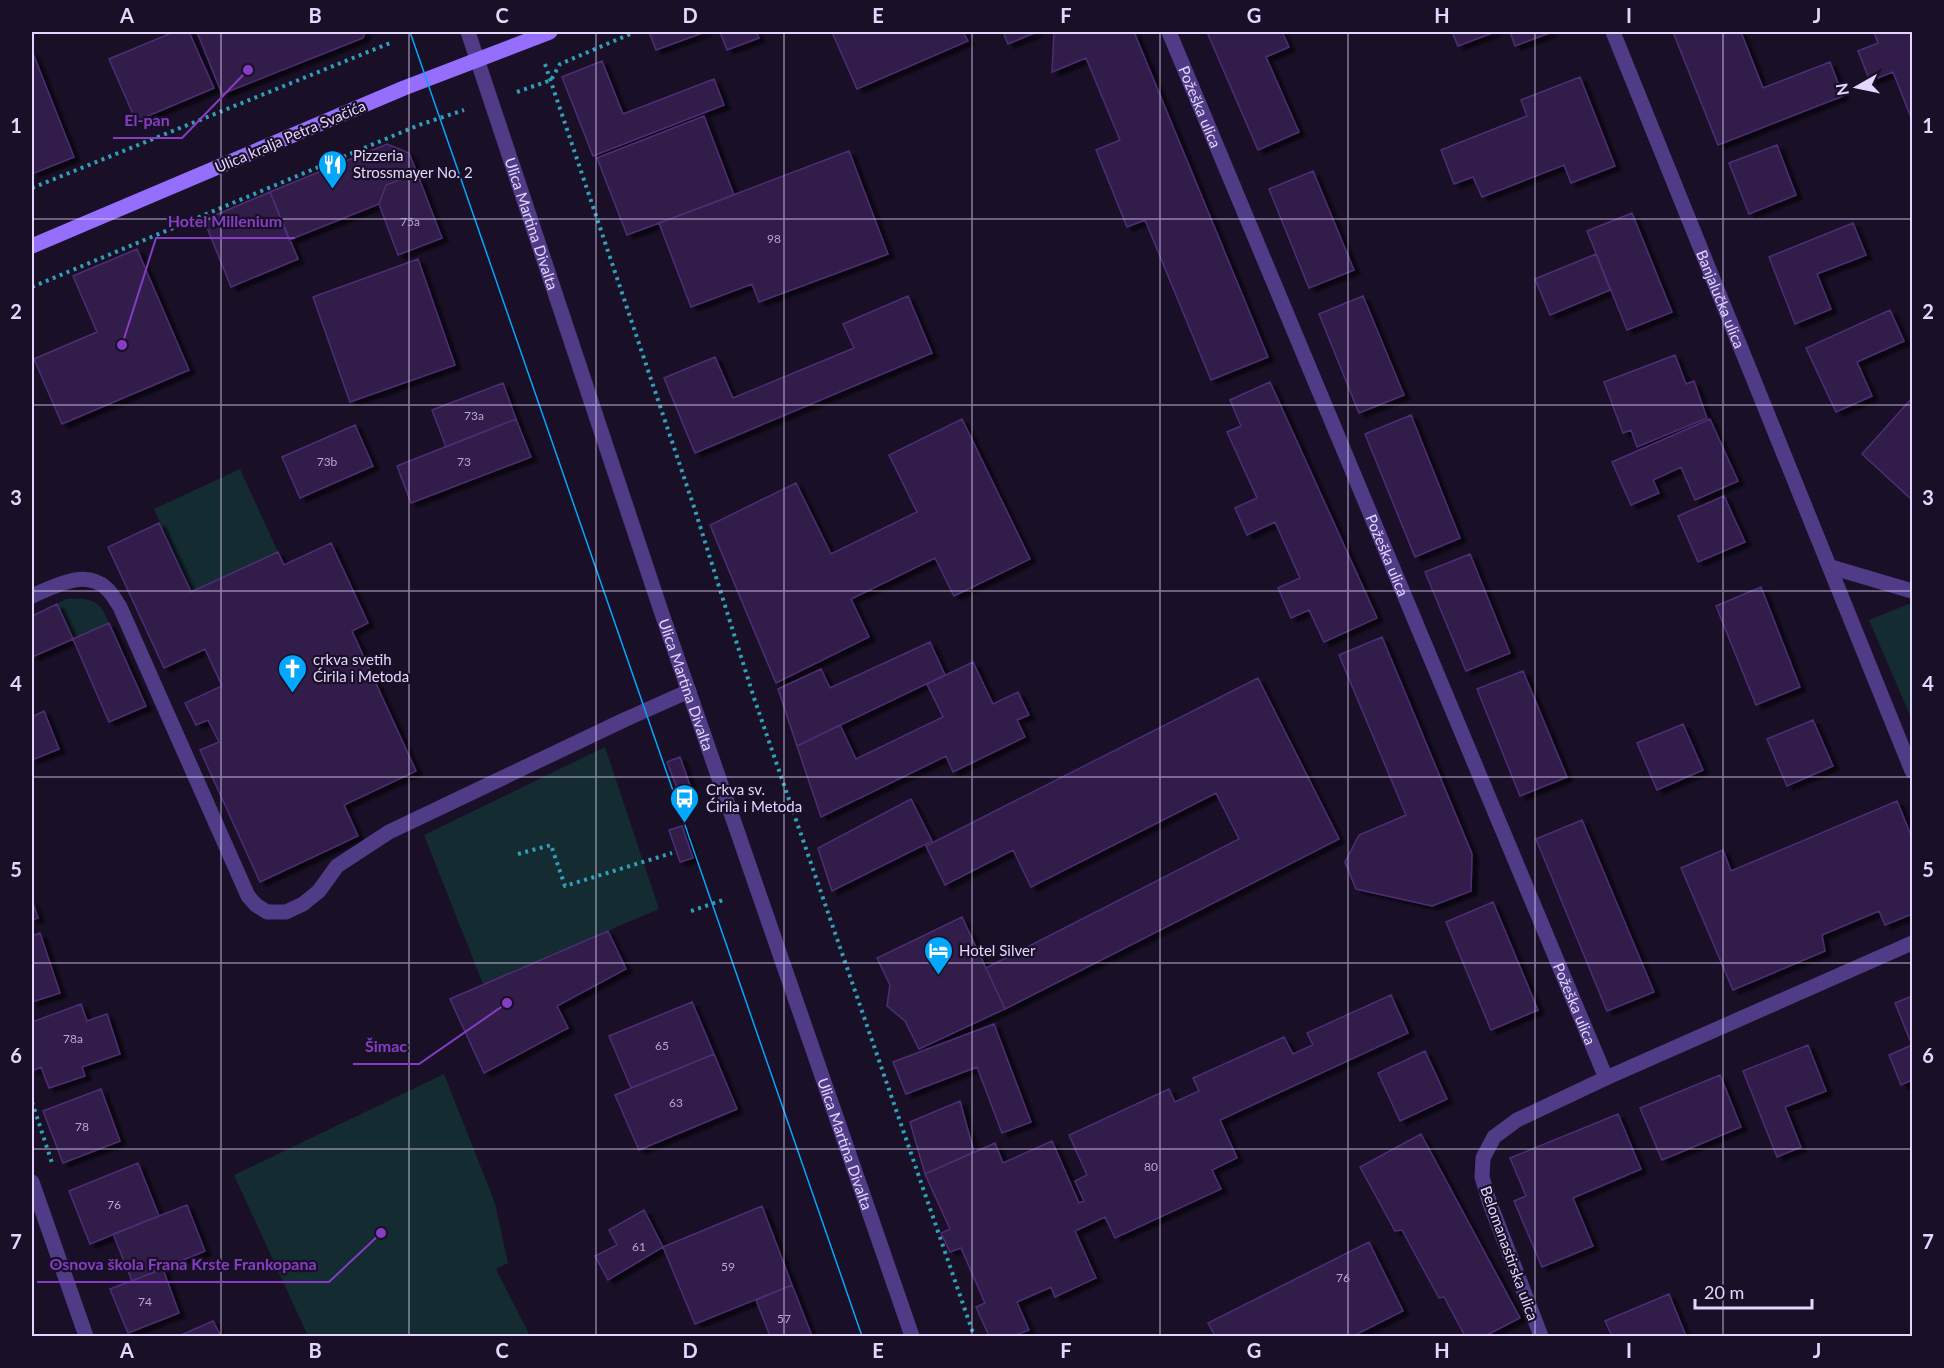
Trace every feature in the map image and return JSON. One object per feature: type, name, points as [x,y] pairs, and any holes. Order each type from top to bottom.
[{"type":"main road","name":"Ulica kralja Petra Svačića","points":[[32,246],[478,58],[543,34]]},
{"type":"street","name":"Ulica Martina Divalta","points":[[468,32],[689,691],[912,1336]]},
{"type":"street","name":"Požeška ulica","points":[[1169,32],[1606,1078]]},
{"type":"street","name":"Banjalučka ulica","points":[[1613,32],[1912,771]]},
{"type":"street","points":[[1831,567],[1912,591]]},
{"type":"street","points":[[32,596],[70,580],[91,579],[106,587],[120,607],[248,896],[267,912],[286,912],[303,904],[319,891],[338,866],[389,832],[689,691]]},
{"type":"street","points":[[1606,1078],[1912,943]]},
{"type":"street","name":"Belomanastirska ulica","points":[[1541,1336],[1489,1201],[1482,1177],[1483,1158],[1494,1137],[1517,1120],[1606,1078]]},
{"type":"street","points":[[32,1182],[86,1336]]},
{"type":"path","points":[[32,287],[419,125],[551,80],[560,63],[635,32]]},
{"type":"path","points":[[543,34],[551,80],[691,499],[754,698],[974,1336]]},
{"type":"path","points":[[32,188],[390,43]]},
{"type":"path","points":[[518,854],[551,845],[565,885],[672,853]]},
{"type":"path","points":[[691,911],[723,900]]},
{"type":"green space","points":[[240,469],[278,552],[191,592],[154,509]]},
{"type":"green space","points":[[66,599],[94,602],[102,609],[109,623],[73,639],[57,604]]},
{"type":"green space","points":[[1912,604],[1912,720],[1869,620]]},
{"type":"green space","points":[[605,747],[659,909],[483,984],[424,835]]},
{"type":"green space","points":[[444,1074],[495,1203],[508,1263],[496,1269],[530,1336],[308,1336],[234,1175]]},
{"type":"building","points":[[174,32],[189,32],[214,88],[136,121],[109,59]]},
{"type":"building","points":[[197,32],[365,32],[363,38],[222,94]]},
{"type":"building","points":[[649,32],[705,32],[656,50]]},
{"type":"building","points":[[720,32],[756,32],[759,38],[727,50]]},
{"type":"building","points":[[832,32],[963,32],[968,41],[857,89]]},
{"type":"building","points":[[1003,32],[1037,32],[1008,44]]},
{"type":"building","points":[[1054,32],[1134,32],[1268,357],[1211,380],[1145,220],[1127,227],[1096,150],[1120,140],[1086,58],[1052,72]]},
{"type":"building","points":[[1207,32],[1282,32],[1289,47],[1266,57],[1299,132],[1258,150]]},
{"type":"building","points":[[1452,32],[1495,32],[1458,46]]},
{"type":"building","points":[[1510,32],[1552,32],[1515,46]]},
{"type":"building","points":[[1673,32],[1741,32],[1763,88],[1830,62],[1843,96],[1718,145]]},
{"type":"building","points":[[1874,32],[1912,32],[1912,120],[1893,72],[1870,81],[1858,51],[1878,43]]},
{"type":"building","points":[[32,51],[74,157],[32,174]]},
{"type":"building","points":[[602,61],[623,114],[714,79],[724,105],[593,156],[562,77]]},
{"type":"building","points":[[1580,77],[1615,166],[1571,183],[1564,165],[1482,197],[1473,177],[1454,184],[1441,150],[1527,116],[1521,100]]},
{"type":"building","points":[[704,116],[734,195],[627,235],[597,158]]},
{"type":"building","name":"Pizzeria Strossmayer No. 2","points":[[387,144],[409,153],[417,173],[386,185],[379,204],[289,240],[270,192]]},
{"type":"building","points":[[1777,145],[1796,195],[1749,214],[1729,163]]},
{"type":"building","points":[[849,151],[888,254],[759,302],[752,284],[691,307],[659,223]]},
{"type":"building","points":[[1313,171],[1354,270],[1309,288],[1269,189]]},
{"type":"building","points":[[417,173],[442,238],[398,255],[379,204],[386,185]]},
{"type":"building","points":[[270,192],[298,259],[231,287],[204,220]]},
{"type":"building","points":[[1632,213],[1672,312],[1627,330],[1587,231]]},
{"type":"building","points":[[1853,223],[1866,255],[1817,274],[1831,309],[1795,324],[1769,257]]},
{"type":"building","points":[[137,249],[189,370],[62,424],[34,359],[97,332],[73,276]]},
{"type":"building","points":[[1596,254],[1610,290],[1550,315],[1535,279]]},
{"type":"building","points":[[418,259],[455,365],[350,402],[313,297]]},
{"type":"building","points":[[908,296],[932,353],[695,453],[664,378],[715,357],[733,398],[854,348],[843,324]]},
{"type":"building","points":[[1363,296],[1404,395],[1359,413],[1319,314]]},
{"type":"building","points":[[1890,310],[1904,341],[1857,362],[1872,396],[1836,412],[1806,348]]},
{"type":"building","points":[[1675,355],[1686,384],[1694,381],[1707,418],[1637,447],[1631,430],[1623,433],[1604,382]]},
{"type":"building","points":[[1270,382],[1377,618],[1324,642],[1309,610],[1291,618],[1278,588],[1300,578],[1275,522],[1247,535],[1235,508],[1257,498],[1227,432],[1241,426],[1230,400]]},
{"type":"building","points":[[503,383],[516,419],[446,447],[432,410]]},
{"type":"building","points":[[1912,398],[1912,500],[1862,454]]},
{"type":"building","points":[[1411,415],[1460,538],[1415,557],[1365,434]]},
{"type":"building","points":[[516,419],[531,457],[411,503],[397,466]]},
{"type":"building","points":[[962,419],[1030,559],[954,596],[935,558],[851,599],[869,637],[776,683],[710,525],[796,483],[831,554],[917,512],[889,455]]},
{"type":"building","points":[[1710,419],[1738,481],[1695,500],[1681,467],[1653,480],[1659,493],[1631,505],[1612,462]]},
{"type":"building","points":[[355,425],[373,466],[300,498],[282,457]]},
{"type":"building","points":[[1724,496],[1745,542],[1698,562],[1678,516]]},
{"type":"building","name":"crkva svetih Ćirila i Metoda","points":[[159,523],[191,592],[278,552],[284,565],[331,543],[368,623],[352,631],[416,771],[344,805],[358,836],[260,882],[200,750],[219,742],[208,720],[196,725],[185,703],[222,686],[205,649],[164,668],[108,547]]},
{"type":"building","points":[[1470,554],[1510,653],[1466,671],[1425,572]]},
{"type":"building","points":[[1761,587],[1800,687],[1756,705],[1716,606]]},
{"type":"building","points":[[57,604],[73,639],[32,657],[32,616]]},
{"type":"building","points":[[109,623],[146,706],[109,722],[73,639]]},
{"type":"building","points":[[1382,637],[1472,854],[1471,891],[1432,906],[1356,889],[1345,862],[1359,835],[1406,815],[1339,655]]},
{"type":"building","points":[[930,642],[945,675],[797,746],[778,689],[821,669],[830,688]]},
{"type":"building","points":[[973,662],[993,704],[1018,692],[1029,715],[1017,720],[1025,737],[953,772],[946,756],[821,817],[797,746],[840,725],[856,759],[943,717],[927,684]]},
{"type":"building","points":[[1523,671],[1567,777],[1520,796],[1477,689]]},
{"type":"building","points":[[1258,678],[1339,839],[1005,1009],[986,968],[1239,839],[1216,793],[1031,887],[1013,850],[945,885],[926,846]]},
{"type":"building","points":[[44,711],[59,749],[32,760],[32,717]]},
{"type":"building","points":[[1813,720],[1833,766],[1787,786],[1767,739]]},
{"type":"building","points":[[1683,724],[1703,770],[1657,790],[1637,743]]},
{"type":"building","points":[[680,757],[692,791],[680,796],[667,762]]},
{"type":"building","points":[[911,799],[932,841],[832,891],[818,848]]},
{"type":"building","points":[[1897,801],[1912,838],[1912,914],[1885,925],[1879,911],[1822,935],[1825,951],[1733,990],[1681,868],[1723,850],[1731,871]]},
{"type":"building","points":[[1582,820],[1654,992],[1607,1011],[1536,839]]},
{"type":"building","points":[[682,826],[693,858],[680,862],[669,830]]},
{"type":"building","points":[[32,900],[38,918],[32,920]]},
{"type":"building","points":[[1493,902],[1538,1010],[1491,1030],[1446,922]]},
{"type":"building","name":"Hotel Silver","points":[[962,917],[1005,1009],[919,1049],[905,1021],[887,1006],[890,985],[877,958]]},
{"type":"building","points":[[608,931],[626,969],[557,1006],[568,1028],[484,1073],[450,999]]},
{"type":"building","points":[[40,933],[60,993],[32,1002],[32,936]]},
{"type":"building","points":[[1391,995],[1408,1033],[1220,1120],[1237,1158],[1212,1170],[1221,1189],[1115,1238],[1105,1217],[1075,1231],[1096,1278],[1055,1297],[1051,1287],[1017,1302],[1029,1330],[1013,1336],[989,1336],[976,1307],[985,1303],[961,1248],[950,1252],[941,1233],[950,1229],[925,1174],[995,1143],[1003,1163],[1052,1141],[1079,1203],[1084,1201],[1075,1181],[1087,1175],[1069,1135],[1169,1089],[1175,1102],[1199,1091],[1193,1078],[1284,1037],[1293,1054],[1313,1045],[1307,1033]]},
{"type":"building","points":[[1912,996],[1912,1045],[1895,1003]]},
{"type":"building","points":[[692,1002],[714,1054],[631,1088],[609,1036]]},
{"type":"building","points":[[81,1004],[87,1021],[107,1014],[120,1054],[82,1067],[85,1076],[49,1088],[41,1067],[32,1071],[32,1022]]},
{"type":"building","points":[[994,1024],[1031,1122],[1002,1133],[977,1067],[906,1094],[893,1062]]},
{"type":"building","points":[[1808,1045],[1826,1091],[1785,1107],[1801,1147],[1777,1157],[1743,1071]]},
{"type":"building","points":[[1912,1045],[1912,1080],[1901,1085],[1889,1055]]},
{"type":"building","points":[[1425,1051],[1447,1099],[1400,1121],[1378,1073]]},
{"type":"building","points":[[714,1054],[737,1109],[639,1150],[615,1095]]},
{"type":"building","points":[[1720,1075],[1741,1127],[1662,1160],[1640,1108]]},
{"type":"building","points":[[101,1089],[120,1141],[63,1163],[43,1111]]},
{"type":"building","points":[[960,1101],[974,1152],[925,1174],[910,1122]]},
{"type":"building","points":[[1618,1114],[1641,1169],[1573,1198],[1593,1246],[1542,1267],[1514,1201],[1526,1196],[1510,1158]]},
{"type":"building","points":[[1421,1134],[1520,1318],[1485,1336],[1465,1336],[1444,1297],[1439,1298],[1402,1230],[1395,1231],[1360,1167]]},
{"type":"building","points":[[138,1163],[159,1216],[90,1244],[69,1191]]},
{"type":"building","points":[[187,1205],[205,1251],[132,1281],[113,1234]]},
{"type":"building","points":[[762,1206],[792,1285],[695,1324],[663,1247]]},
{"type":"building","points":[[644,1210],[663,1247],[608,1280],[595,1256],[617,1245],[609,1230]]},
{"type":"building","points":[[1369,1242],[1403,1311],[1353,1336],[1215,1336],[1208,1323]]},
{"type":"building","points":[[163,1269],[179,1313],[128,1333],[110,1289]]},
{"type":"building","points":[[792,1285],[812,1336],[770,1336],[756,1300]]},
{"type":"building","points":[[1669,1294],[1686,1336],[1612,1336],[1605,1321]]},
{"type":"building","points":[[213,1321],[221,1336],[179,1336]]},
{"type":"tram line","points":[[410,32],[862,1336]]},
{"type":"place","name":"El-pan","points":[[248,70]]},
{"type":"place","name":"Pizzeria Strossmayer No. 2","points":[[332,190]]},
{"type":"place","name":"Hotel Millenium","points":[[122,345]]},
{"type":"place","name":"crkva svetih Ćirila i Metoda","points":[[292,694]]},
{"type":"place","name":"Crkva sv. Ćirila i Metoda","points":[[685,824]]},
{"type":"place","name":"Hotel Silver","points":[[938,976]]},
{"type":"place","name":"Šimac","points":[[507,1003]]},
{"type":"place","name":"Osnova škola Frana Krste Frankopana","points":[[381,1233]]}]
